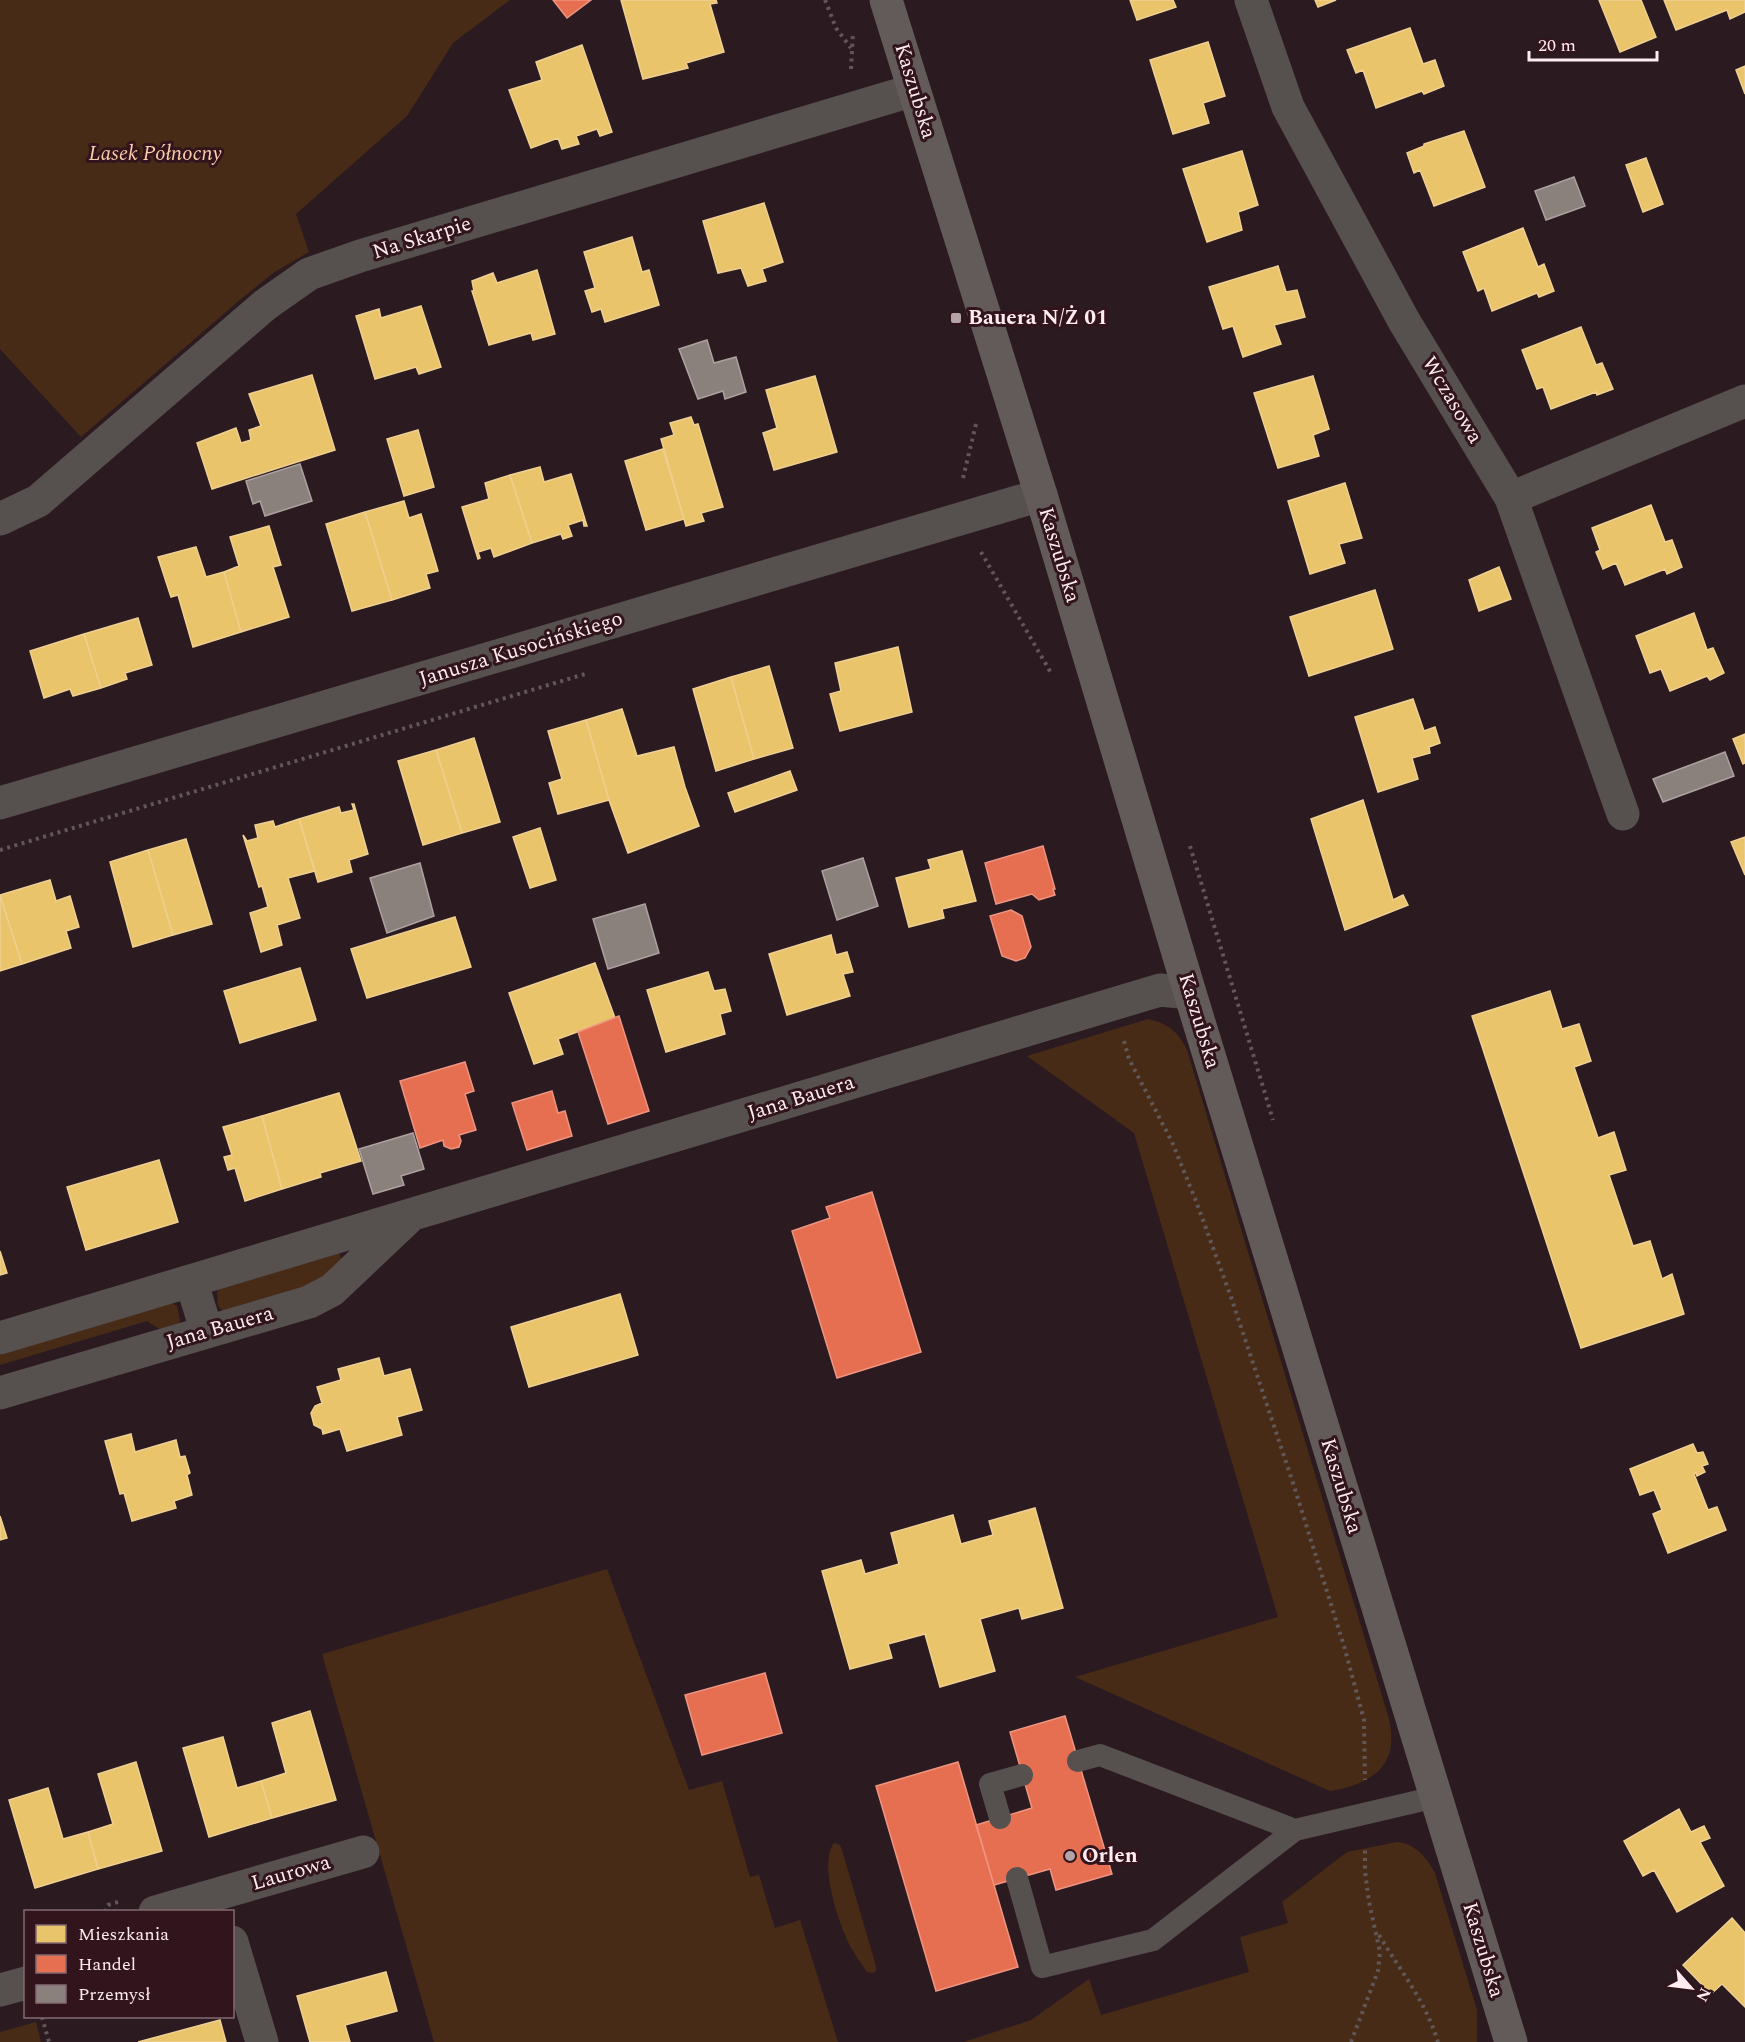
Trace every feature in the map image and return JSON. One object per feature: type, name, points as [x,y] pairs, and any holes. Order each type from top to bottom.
[{"type":"main road","name":"Kaszubska","points":[[886,0],[1041,495],[1190,993],[1511,2042]]},
{"type":"street","name":"Wczasowa","points":[[1251,0],[1288,107],[1404,321],[1510,498],[1623,814]]},
{"type":"street","name":"Na Skarpie","points":[[0,519],[38,501],[265,306],[309,274],[360,256],[914,90]]},
{"type":"street","points":[[1510,498],[1745,401]]},
{"type":"street","name":"Janusza Kusocińskiego","points":[[0,803],[1041,495]]},
{"type":"street","name":"Jana Bauera","points":[[0,1338],[1160,990],[1190,993]]},
{"type":"street","name":"Jana Bauera","points":[[0,1393],[309,1302],[332,1290],[412,1214]]},
{"type":"street","points":[[191,1281],[207,1332]]},
{"type":"street","name":"Laurowa","points":[[163,1910],[221,1903],[363,1852]]},
{"type":"street","points":[[234,1952],[262,2042]]},
{"type":"street","points":[[0,1990],[24,1984]]},
{"type":"lane","points":[[1078,1761],[1100,1755],[1295,1830]]},
{"type":"lane","points":[[1000,1818],[990,1784],[1022,1774]]},
{"type":"lane","points":[[1017,1878],[1042,1967],[1153,1940],[1295,1830],[1436,1797]]},
{"type":"path","points":[[825,0],[836,28],[851,48]]},
{"type":"path","points":[[854,27],[851,75],[862,106]]},
{"type":"path","points":[[977,421],[962,482],[982,554],[1054,678]]},
{"type":"path","points":[[970,557],[982,554]]},
{"type":"path","points":[[0,850],[594,671]]},
{"type":"path","points":[[1129,1000],[1124,1033],[1129,1059],[1172,1142],[1231,1297],[1294,1486],[1344,1646],[1364,1720],[1365,1871],[1380,1952],[1378,1971],[1352,2042]]},
{"type":"path","points":[[1377,1932],[1416,1990],[1438,2042]]},
{"type":"path","points":[[43,2018],[49,2042]]},
{"type":"green space","name":"Lasek Północny","points":[[0,0],[510,0],[453,43],[407,116],[296,214],[309,252],[273,273],[81,437],[0,349]]},
{"type":"green space","points":[[1148,1019],[1172,1029],[1187,1050],[1389,1719],[1390,1749],[1386,1761],[1370,1778],[1345,1788],[1330,1791],[1075,1677],[1278,1617],[1134,1133],[1027,1056]]},
{"type":"green space","points":[[339,1253],[342,1261],[331,1279],[223,1311],[218,1306],[217,1291],[221,1285]]},
{"type":"green space","points":[[170,1302],[177,1306],[180,1320],[178,1327],[167,1334],[147,1321],[0,1365],[0,1350]]},
{"type":"green space","points":[[607,1569],[689,1790],[722,1781],[750,1877],[759,1875],[775,1928],[800,1920],[838,2042],[434,2042],[322,1654]]},
{"type":"green space","points":[[1397,1842],[1404,1843],[1420,1853],[1435,1873],[1477,2010],[1477,2042],[964,2042],[1031,2020],[1089,1979],[1101,2015],[1249,1972],[1240,1937],[1288,1923],[1282,1902],[1347,1852]]},
{"type":"green space","points":[[834,1843],[840,1845],[842,1850],[876,1966],[876,1971],[873,1973],[867,1972],[851,1948],[836,1908],[828,1865]]},
{"type":"green space","points":[[36,2022],[41,2042],[0,2042],[0,2032]]},
{"type":"building: Mieszkania","points":[[621,0],[716,0],[717,3],[710,4],[724,52],[686,63],[688,68],[643,79]]},
{"type":"building: Mieszkania","points":[[1130,0],[1173,0],[1176,7],[1137,20]]},
{"type":"building: Mieszkania","points":[[1315,0],[1336,0],[1318,7]]},
{"type":"building: Mieszkania","points":[[1599,0],[1641,0],[1656,37],[1620,52]]},
{"type":"building: Mieszkania","points":[[1664,0],[1745,0],[1745,12],[1730,19],[1727,10],[1676,30]]},
{"type":"building: Mieszkania","points":[[1410,28],[1423,64],[1435,60],[1444,86],[1424,94],[1422,91],[1376,108],[1363,70],[1356,73],[1347,50]]},
{"type":"building: Mieszkania","points":[[1208,42],[1225,96],[1203,103],[1209,123],[1173,134],[1150,60]]},
{"type":"building: Mieszkania","points":[[582,45],[612,132],[600,136],[597,129],[576,136],[579,144],[562,149],[558,138],[531,148],[509,90],[542,80],[536,62]]},
{"type":"building: Mieszkania","points":[[1745,66],[1745,94],[1736,70]]},
{"type":"building: Mieszkania","points":[[1464,131],[1485,187],[1434,206],[1420,170],[1414,173],[1407,153],[1424,144]]},
{"type":"building: Mieszkania","points":[[1242,151],[1258,205],[1238,212],[1242,230],[1207,242],[1183,169]]},
{"type":"building: Mieszkania","points":[[1646,158],[1663,204],[1643,212],[1626,165]]},
{"type":"building: Mieszkania","points":[[764,203],[783,262],[762,269],[766,281],[748,286],[741,268],[718,273],[703,221]]},
{"type":"building: Mieszkania","points":[[1523,228],[1538,267],[1544,264],[1554,291],[1539,297],[1537,293],[1492,311],[1484,288],[1478,291],[1463,252]]},
{"type":"building: Mieszkania","points":[[632,237],[642,272],[649,270],[659,305],[605,322],[601,309],[592,312],[585,291],[595,288],[584,252]]},
{"type":"building: Mieszkania","points":[[1278,266],[1286,292],[1297,290],[1305,317],[1274,325],[1281,344],[1243,357],[1233,326],[1223,329],[1209,287]]},
{"type":"building: Mieszkania","points":[[537,270],[555,334],[533,340],[531,333],[489,345],[472,291],[474,291],[472,281],[493,273],[497,283]]},
{"type":"building: Mieszkania","points":[[421,306],[441,367],[419,374],[416,367],[375,379],[356,316],[379,309],[381,318]]},
{"type":"building: Mieszkania","points":[[1581,327],[1596,365],[1602,363],[1613,389],[1597,395],[1596,392],[1551,409],[1543,387],[1537,389],[1522,350]]},
{"type":"building: Mieszkania","points":[[312,375],[335,450],[212,489],[197,443],[236,428],[241,443],[251,440],[249,430],[261,426],[249,394]]},
{"type":"building: Mieszkania","points":[[815,376],[837,452],[774,470],[763,433],[777,428],[766,390]]},
{"type":"building: Mieszkania","points":[[1313,376],[1329,429],[1313,435],[1319,456],[1278,468],[1254,393]]},
{"type":"building: Mieszkania","points":[[691,417],[694,425],[698,424],[723,507],[701,513],[704,521],[686,526],[661,439],[674,435],[670,423]]},
{"type":"building: Mieszkania","points":[[418,430],[434,487],[404,496],[387,439]]},
{"type":"building: Mieszkania","points":[[663,449],[684,519],[646,530],[625,461]]},
{"type":"building: Mieszkania","points":[[540,467],[544,482],[571,474],[587,526],[584,526],[583,520],[568,525],[572,536],[563,539],[561,534],[532,543],[510,475]]},
{"type":"building: Mieszkania","points":[[510,475],[532,543],[494,557],[491,548],[478,552],[480,558],[478,559],[462,507],[489,499],[485,483]]},
{"type":"building: Mieszkania","points":[[1345,483],[1362,538],[1339,544],[1345,563],[1310,574],[1288,501]]},
{"type":"building: Mieszkania","points":[[404,501],[409,518],[421,514],[438,571],[426,574],[430,588],[392,600],[365,512]]},
{"type":"building: Mieszkania","points":[[1651,505],[1665,542],[1672,540],[1682,567],[1667,574],[1665,569],[1625,585],[1616,563],[1603,569],[1596,552],[1600,550],[1592,528]]},
{"type":"building: Mieszkania","points":[[365,512],[392,600],[352,611],[326,524]]},
{"type":"building: Mieszkania","points":[[269,526],[281,565],[273,567],[289,617],[241,632],[224,572],[239,566],[230,537]]},
{"type":"building: Mieszkania","points":[[196,547],[206,577],[224,572],[241,632],[193,647],[178,595],[171,597],[158,557]]},
{"type":"building: Mieszkania","points":[[1499,567],[1511,599],[1479,611],[1469,580]]},
{"type":"building: Mieszkania","points":[[1375,590],[1393,649],[1309,676],[1290,617]]},
{"type":"building: Mieszkania","points":[[1694,613],[1707,650],[1713,648],[1724,673],[1710,680],[1707,676],[1670,691],[1661,669],[1650,673],[1636,636]]},
{"type":"building: Mieszkania","points":[[138,618],[152,665],[125,673],[127,679],[101,688],[84,634]]},
{"type":"building: Mieszkania","points":[[84,634],[101,688],[73,696],[70,689],[44,698],[30,651]]},
{"type":"building: Mieszkania","points":[[898,647],[912,712],[840,731],[830,694],[841,691],[835,663]]},
{"type":"building: Mieszkania","points":[[769,666],[793,748],[754,759],[731,677]]},
{"type":"building: Mieszkania","points":[[731,677],[754,759],[716,771],[693,689]]},
{"type":"building: Mieszkania","points":[[1413,699],[1424,731],[1435,727],[1440,743],[1429,747],[1430,753],[1412,758],[1418,779],[1378,792],[1355,717]]},
{"type":"building: Mieszkania","points":[[622,709],[637,756],[674,747],[699,826],[628,853],[609,800],[586,720]]},
{"type":"building: Mieszkania","points":[[586,720],[609,800],[558,814],[549,783],[562,779],[548,731]]},
{"type":"building: Mieszkania","points":[[1745,734],[1745,763],[1743,764],[1733,739]]},
{"type":"building: Mieszkania","points":[[474,738],[500,822],[462,833],[436,750]]},
{"type":"building: Mieszkania","points":[[436,750],[462,833],[423,845],[398,761]]},
{"type":"building: Mieszkania","points":[[790,771],[797,790],[735,812],[728,793]]},
{"type":"building: Mieszkania","points":[[1363,800],[1393,900],[1403,895],[1408,905],[1345,930],[1311,819]]},
{"type":"building: Mieszkania","points":[[352,804],[354,804],[368,854],[349,860],[352,872],[318,882],[299,819],[339,807],[341,813],[354,810]]},
{"type":"building: Mieszkania","points":[[299,819],[315,871],[288,878],[300,918],[277,925],[282,945],[261,952],[250,913],[268,907],[262,886],[259,887],[243,835],[247,841],[258,838],[255,825],[273,821],[275,827]]},
{"type":"building: Mieszkania","points":[[540,828],[556,880],[530,888],[513,837]]},
{"type":"building: Mieszkania","points":[[1745,837],[1745,875],[1731,842]]},
{"type":"building: Mieszkania","points":[[186,839],[212,924],[173,935],[148,850]]},
{"type":"building: Mieszkania","points":[[148,850],[173,935],[133,947],[110,862]]},
{"type":"building: Mieszkania","points":[[962,851],[976,901],[942,909],[944,918],[909,927],[896,878],[931,869],[928,860]]},
{"type":"building: Mieszkania","points":[[50,880],[56,901],[70,896],[79,927],[66,931],[71,948],[22,964],[0,895]]},
{"type":"building: Mieszkania","points":[[0,895],[22,964],[0,971]]},
{"type":"building: Mieszkania","points":[[455,917],[471,967],[367,998],[351,949]]},
{"type":"building: Mieszkania","points":[[831,935],[836,955],[847,952],[853,972],[843,974],[850,996],[787,1015],[769,954]]},
{"type":"building: Mieszkania","points":[[595,963],[615,1018],[558,1039],[563,1054],[534,1064],[509,993]]},
{"type":"building: Mieszkania","points":[[300,968],[316,1020],[240,1043],[224,991]]},
{"type":"building: Mieszkania","points":[[708,972],[714,991],[725,989],[731,1011],[720,1014],[725,1034],[666,1052],[647,990]]},
{"type":"building: Mieszkania","points":[[1550,991],[1562,1029],[1579,1024],[1591,1061],[1574,1067],[1598,1138],[1614,1132],[1626,1170],[1609,1175],[1633,1246],[1650,1241],[1662,1279],[1672,1274],[1684,1314],[1581,1348],[1472,1016]]},
{"type":"building: Mieszkania","points":[[339,1093],[361,1161],[320,1173],[321,1177],[282,1189],[262,1116]]},
{"type":"building: Mieszkania","points":[[262,1116],[282,1189],[245,1201],[235,1168],[228,1170],[224,1157],[232,1155],[223,1127]]},
{"type":"building: Mieszkania","points":[[159,1160],[178,1222],[86,1250],[67,1187]]},
{"type":"building: Mieszkania","points":[[0,1251],[7,1273],[0,1275]]},
{"type":"building: Mieszkania","points":[[620,1294],[638,1355],[529,1387],[511,1327]]},
{"type":"building: Mieszkania","points":[[379,1358],[384,1376],[410,1369],[422,1410],[397,1417],[402,1435],[347,1451],[340,1429],[323,1434],[322,1429],[314,1425],[311,1413],[315,1406],[322,1403],[317,1387],[341,1380],[338,1369]]},
{"type":"building: Mieszkania","points":[[131,1434],[135,1452],[176,1440],[180,1457],[185,1456],[190,1473],[187,1475],[192,1495],[174,1501],[176,1508],[132,1521],[124,1493],[120,1494],[105,1441]]},
{"type":"building: Mieszkania","points":[[1693,1444],[1697,1453],[1703,1452],[1708,1464],[1702,1466],[1705,1472],[1697,1476],[1696,1473],[1694,1474],[1708,1510],[1717,1507],[1726,1530],[1668,1553],[1653,1514],[1662,1510],[1654,1490],[1640,1495],[1630,1469]]},
{"type":"building: Mieszkania","points":[[1035,1508],[1063,1608],[1022,1619],[1019,1608],[980,1619],[995,1671],[940,1687],[925,1634],[888,1644],[892,1658],[850,1669],[822,1571],[861,1560],[865,1574],[899,1564],[891,1533],[953,1515],[961,1544],[993,1535],[989,1521]]},
{"type":"building: Mieszkania","points":[[0,1516],[7,1538],[0,1540]]},
{"type":"building: Mieszkania","points":[[310,1711],[336,1800],[272,1818],[261,1781],[286,1773],[272,1723]]},
{"type":"building: Mieszkania","points":[[223,1737],[237,1788],[261,1781],[272,1818],[209,1837],[183,1748]]},
{"type":"building: Mieszkania","points":[[136,1762],[162,1851],[98,1869],[88,1832],[113,1824],[98,1774]]},
{"type":"building: Mieszkania","points":[[48,1788],[63,1839],[88,1832],[98,1869],[35,1888],[9,1800]]},
{"type":"building: Mieszkania","points":[[1679,1809],[1691,1832],[1704,1826],[1710,1838],[1700,1842],[1724,1886],[1677,1912],[1654,1870],[1643,1876],[1624,1841]]},
{"type":"building: Mieszkania","points":[[1732,1918],[1745,1933],[1745,2007],[1722,1984],[1711,1994],[1683,1965]]},
{"type":"building: Mieszkania","points":[[386,1972],[397,2011],[345,2025],[350,2042],[310,2042],[297,1996]]},
{"type":"building: Mieszkania","points":[[220,2020],[226,2042],[138,2042]]},
{"type":"building: Handel","points":[[553,0],[591,0],[567,18]]},
{"type":"building: Handel","points":[[1043,846],[1055,895],[1039,900],[1032,894],[996,904],[985,863]]},
{"type":"building: Handel","points":[[1011,910],[1022,916],[1031,947],[1025,958],[1016,961],[1002,956],[990,916]]},
{"type":"building: Handel","points":[[619,1016],[649,1111],[608,1124],[578,1032]]},
{"type":"building: Handel","points":[[465,1062],[474,1091],[465,1094],[476,1130],[459,1135],[461,1141],[459,1147],[451,1149],[444,1146],[443,1140],[420,1148],[400,1081]]},
{"type":"building: Handel","points":[[552,1091],[558,1113],[565,1111],[572,1136],[527,1150],[512,1103]]},
{"type":"building: Handel","points":[[872,1192],[921,1352],[837,1378],[792,1231],[830,1218],[826,1207]]},
{"type":"building: Handel","points":[[765,1673],[782,1733],[702,1755],[685,1695]]},
{"type":"building: Handel","points":[[1065,1716],[1112,1874],[1056,1890],[1050,1869],[994,1885],[976,1825],[1032,1808],[1010,1732]]},
{"type":"building: Handel","points":[[958,1762],[1018,1967],[936,1991],[876,1786]]},
{"type":"building: Przemysł","points":[[1574,177],[1585,206],[1546,220],[1535,191]]},
{"type":"building: Przemysł","points":[[707,340],[714,363],[736,357],[746,392],[725,399],[723,391],[698,399],[679,349]]},
{"type":"building: Przemysł","points":[[300,464],[312,501],[265,516],[260,501],[253,504],[246,481]]},
{"type":"building: Przemysł","points":[[1725,752],[1734,776],[1663,802],[1653,779]]},
{"type":"building: Przemysł","points":[[863,858],[878,906],[837,920],[822,871]]},
{"type":"building: Przemysł","points":[[420,863],[434,916],[387,933],[370,878]]},
{"type":"building: Przemysł","points":[[645,904],[659,953],[608,969],[593,919]]},
{"type":"building: Przemysł","points":[[413,1133],[424,1169],[401,1176],[404,1185],[373,1194],[359,1149]]},
{"type":"place","name":"Bauera N/Ż 01","points":[[956,318]]},
{"type":"place","name":"Orlen","points":[[1070,1856]]}]
